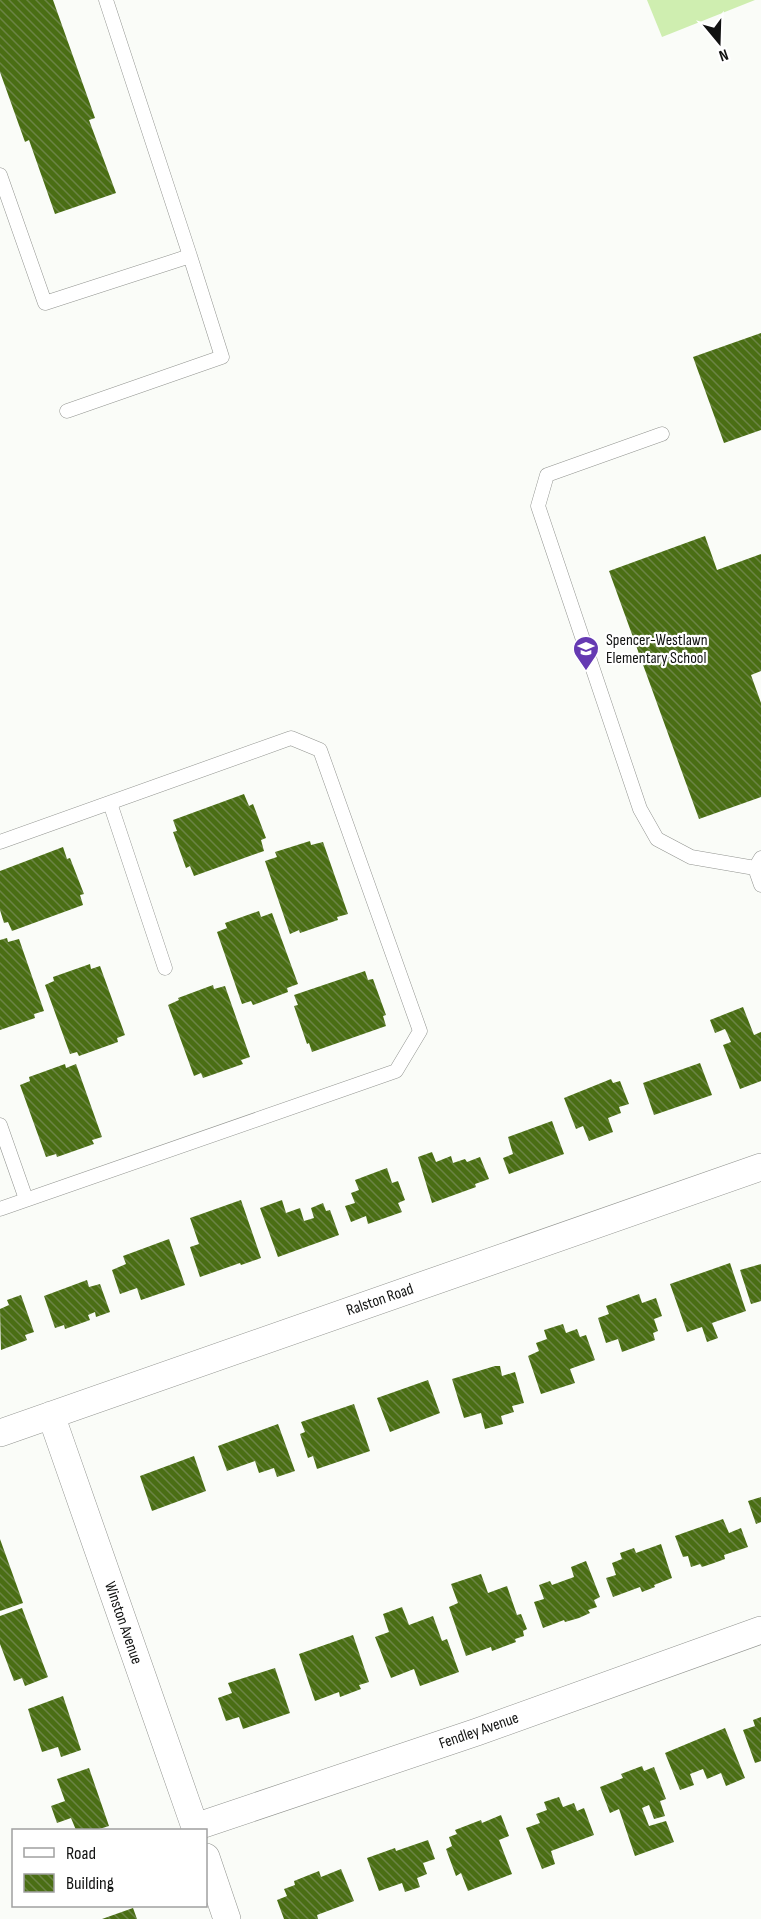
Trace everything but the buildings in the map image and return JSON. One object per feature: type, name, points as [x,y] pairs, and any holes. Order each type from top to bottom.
[{"type":"street","name":"Ralston Road","points":[[0,1433],[761,1167]]},
{"type":"street","name":"Winston Avenue","points":[[51,1415],[195,1829]]},
{"type":"street","name":"Fendley Avenue","points":[[195,1829],[477,1732],[761,1630]]},
{"type":"street","points":[[207,1860],[227,1919]]},
{"type":"lane","points":[[66,411],[222,357],[106,0]]},
{"type":"lane","points":[[0,175],[45,303],[190,255]]},
{"type":"lane","points":[[662,434],[547,475],[538,506],[640,809],[657,839],[691,857],[758,863],[761,885]]},
{"type":"lane","points":[[0,842],[291,738],[320,750],[420,1031],[396,1071],[0,1209]]},
{"type":"lane","points":[[110,803],[165,968]]},
{"type":"lane","points":[[0,1125],[26,1199]]},
{"type":"green space","points":[[647,0],[755,0],[662,37]]},
{"type":"place","name":"Spencer-Westlawn Elementary School","points":[[586,672]]}]
